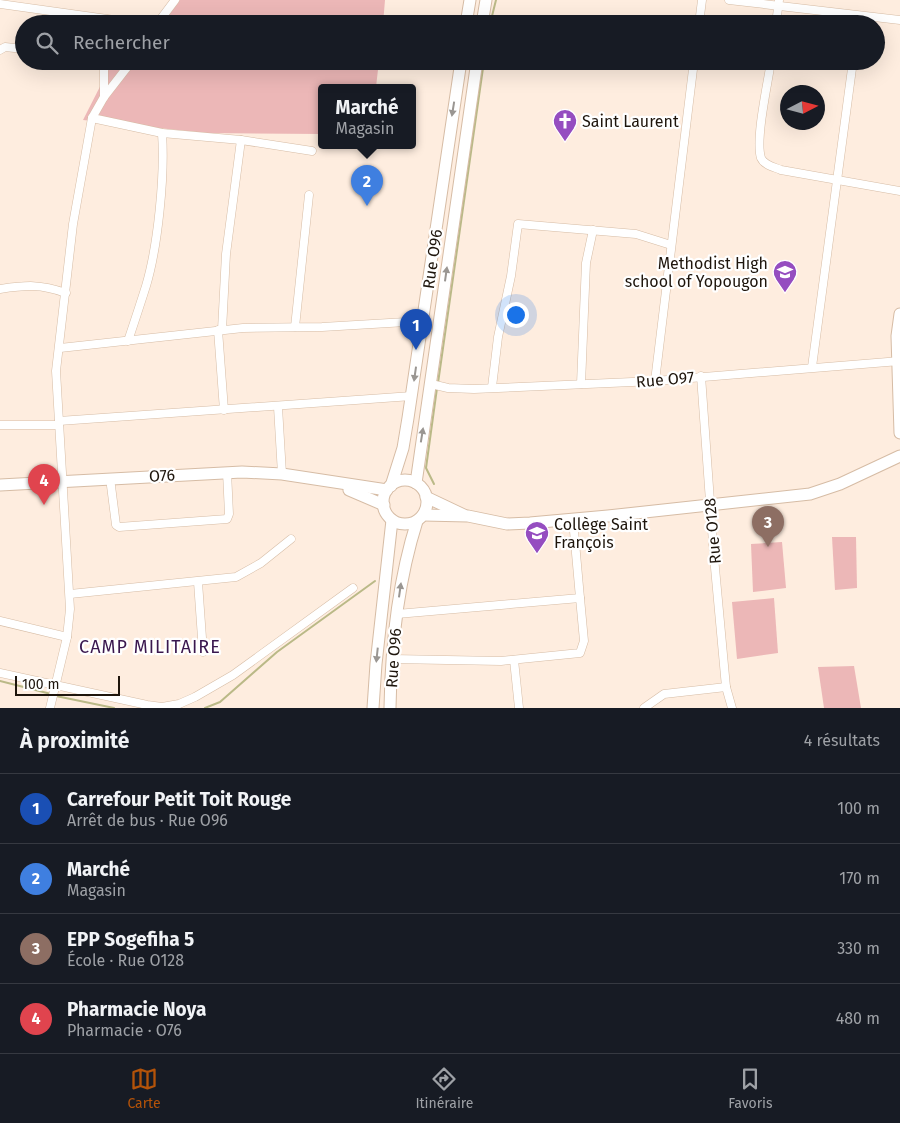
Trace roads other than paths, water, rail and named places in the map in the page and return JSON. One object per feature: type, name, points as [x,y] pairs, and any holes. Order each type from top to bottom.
[{"type":"main road","points":[[468,15],[470,0]]},
{"type":"main road","points":[[484,15],[486,0]]},
{"type":"main road","name":"Rue O96","points":[[389,488],[403,448],[412,396],[460,70]]},
{"type":"main road","name":"Rue O96","points":[[416,483],[476,70]]},
{"type":"main road","points":[[900,314],[900,433]]},
{"type":"main road","points":[[324,481],[389,488],[400,481],[416,483],[426,496],[468,516],[507,524],[573,520],[710,503],[810,494],[827,489],[900,456]]},
{"type":"main road","name":"O76","points":[[0,484],[227,472],[282,474],[324,481]]},
{"type":"main road","points":[[324,481],[384,505],[392,520],[407,524],[420,518],[468,516]]},
{"type":"main road","points":[[384,505],[389,488]]},
{"type":"main road","points":[[420,518],[427,506],[426,496]]},
{"type":"main road","name":"Rue O96","points":[[390,708],[392,659],[397,614],[408,550],[420,518]]},
{"type":"main road","name":"Rue O96","points":[[373,708],[375,671],[392,520]]},
{"type":"street","points":[[164,15],[176,0]]},
{"type":"street","points":[[700,15],[702,0]]},
{"type":"street","points":[[729,0],[779,4],[834,15]]},
{"type":"street","points":[[0,4],[69,15]]},
{"type":"street","points":[[885,20],[900,20]]},
{"type":"street","points":[[0,50],[5,47],[15,48]]},
{"type":"street","points":[[104,70],[104,97]]},
{"type":"street","points":[[51,705],[67,637],[70,594],[56,385],[73,224],[92,118],[104,97],[125,70]]},
{"type":"street","points":[[655,381],[693,70]]},
{"type":"street","points":[[770,70],[760,140],[763,160],[780,170],[900,191]]},
{"type":"street","points":[[812,367],[852,70]]},
{"type":"street","points":[[92,118],[162,133],[241,140],[312,151]]},
{"type":"street","points":[[128,341],[146,285],[152,259],[160,198],[162,133]]},
{"type":"street","points":[[224,410],[220,330],[226,254],[241,140]]},
{"type":"street","points":[[295,327],[308,195]]},
{"type":"street","points":[[492,387],[498,336],[511,276],[518,224],[636,234],[671,245]]},
{"type":"street","points":[[581,384],[586,263],[593,230]]},
{"type":"street","points":[[0,289],[33,284],[45,285],[66,293]]},
{"type":"street","points":[[60,348],[220,330],[423,321]]},
{"type":"street","name":"Rue O97","points":[[431,384],[459,389],[655,381],[899,361]]},
{"type":"street","name":"Rue O128","points":[[701,376],[726,687],[732,708]]},
{"type":"street","points":[[0,425],[59,423],[412,396]]},
{"type":"street","points":[[278,407],[282,474]]},
{"type":"street","points":[[110,478],[116,525],[119,527],[227,518],[229,514],[227,472]]},
{"type":"street","points":[[392,659],[514,660],[580,652],[584,641],[573,520]]},
{"type":"street","points":[[70,594],[236,577],[262,563],[292,539]]},
{"type":"street","points":[[198,582],[203,652]]},
{"type":"street","points":[[0,673],[56,687],[147,705],[162,707],[178,704],[196,697],[233,674],[353,588]]},
{"type":"street","points":[[397,614],[580,598]]},
{"type":"street","points":[[0,621],[67,637]]},
{"type":"street","points":[[514,660],[519,708]]},
{"type":"street","points":[[644,708],[664,694],[726,687]]},
{"type":"waterway","points":[[492,15],[496,0]]},
{"type":"waterway","points":[[438,383],[483,70]]},
{"type":"waterway","points":[[434,484],[426,468],[437,388]]},
{"type":"waterway","points":[[205,708],[220,702],[277,652],[375,581]]},
{"type":"waterway","points":[[0,681],[51,694]]},
{"type":"waterway","points":[[56,696],[114,708]]},
{"type":"place","name":"Saint Laurent","points":[[565,142]]},
{"type":"place","name":"Marché","points":[[367,206]]},
{"type":"place","name":"Methodist High school of Yopougon","points":[[785,293]]},
{"type":"place","name":"Carrefour Petit Toit Rouge","points":[[416,350]]},
{"type":"place","name":"Pharmacie Noya","points":[[44,505]]},
{"type":"place","name":"EPP Sogefiha 5","points":[[768,547]]},
{"type":"place","name":"Collège Saint François","points":[[537,554]]},
{"type":"district","name":"CAMP MILITAIRE","points":[[150,647]]}]
